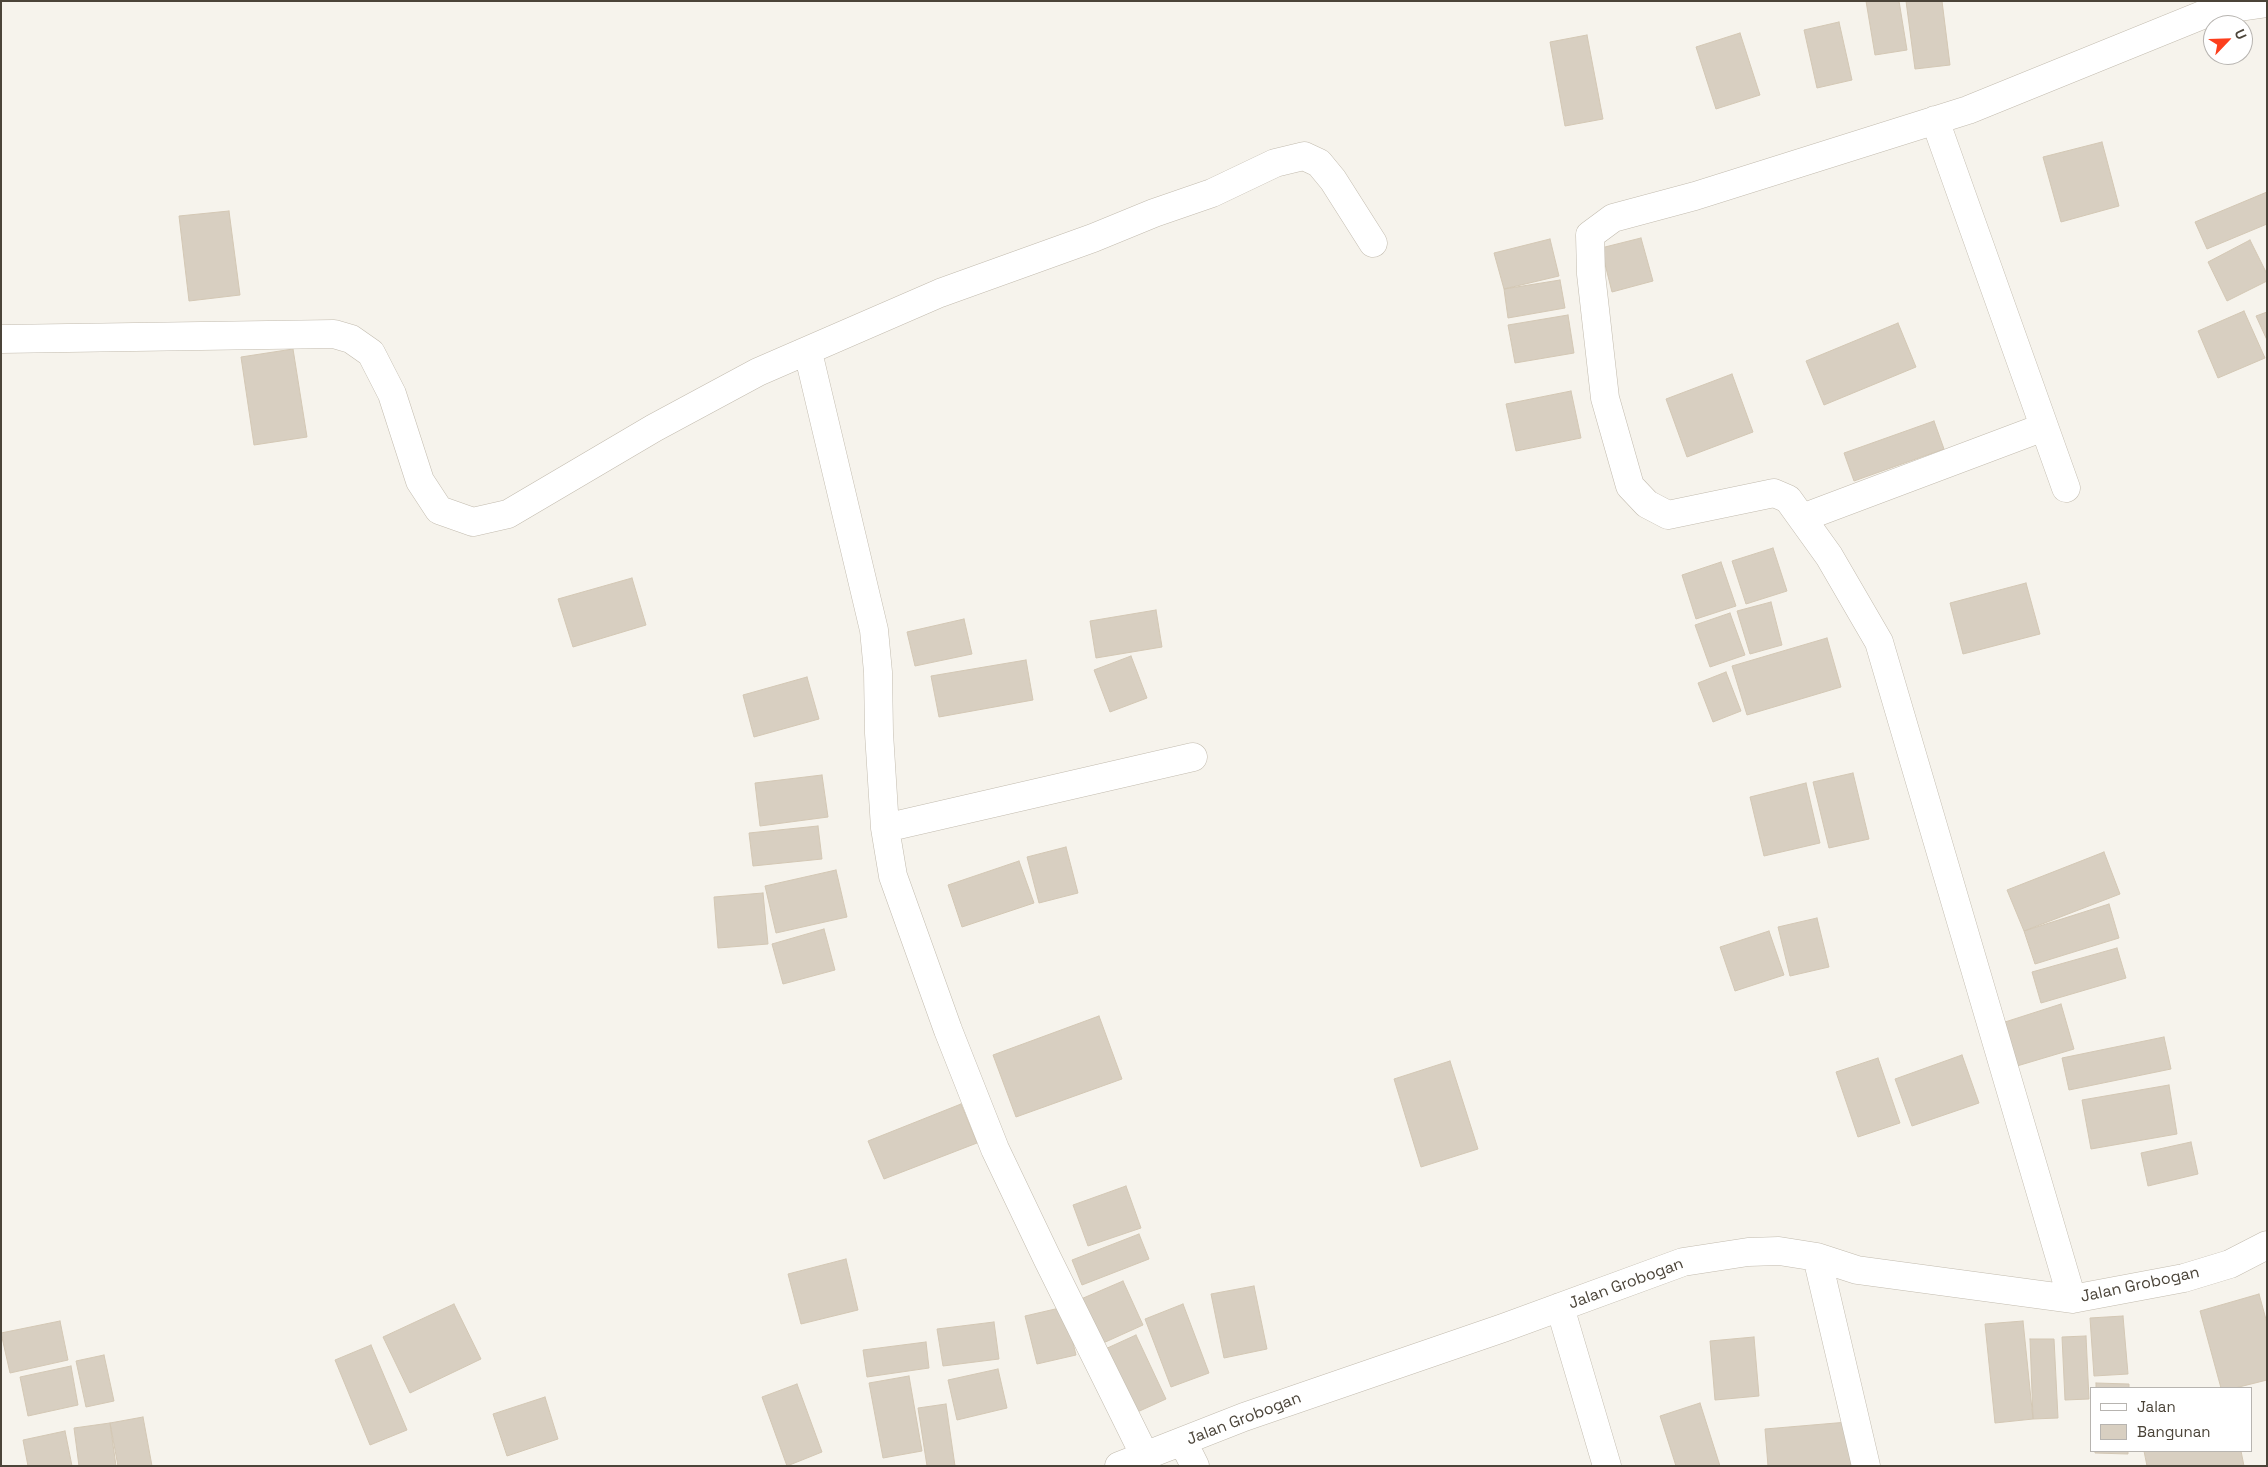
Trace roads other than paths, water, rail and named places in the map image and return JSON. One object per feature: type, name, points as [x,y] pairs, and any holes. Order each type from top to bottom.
[{"type":"street","points":[[2072,1298],[1879,642],[1829,556],[1788,499],[1774,493],[1668,515],[1647,504],[1630,486],[1605,398],[1591,274],[1590,235],[1613,218],[1695,196],[1968,110],[2212,11],[2267,3]]},
{"type":"street","points":[[1935,120],[2066,488]]},
{"type":"street","points":[[1,340],[334,334],[352,339],[371,353],[392,394],[420,480],[439,510],[473,522],[508,514],[654,428],[758,372],[808,352],[940,293],[1212,193],[1275,163],[1304,156],[1319,163],[1373,243]]},
{"type":"street","points":[[808,352],[874,630],[878,672],[879,733],[885,828],[893,876],[948,1030],[995,1149],[1145,1456]]},
{"type":"street","points":[[1802,518],[2044,427]]},
{"type":"street","points":[[885,828],[1047,789],[1193,757]]},
{"type":"street","name":"Jalan Grobogan","points":[[1118,1466],[1145,1456],[1189,1454],[1244,1417],[1683,1262],[1748,1252],[1771,1251],[1817,1257],[1857,1270],[2072,1298],[2184,1278],[2230,1264],[2267,1245]]},
{"type":"street","points":[[1817,1257],[1866,1466]]},
{"type":"street","points":[[1560,1307],[1607,1466]]}]
